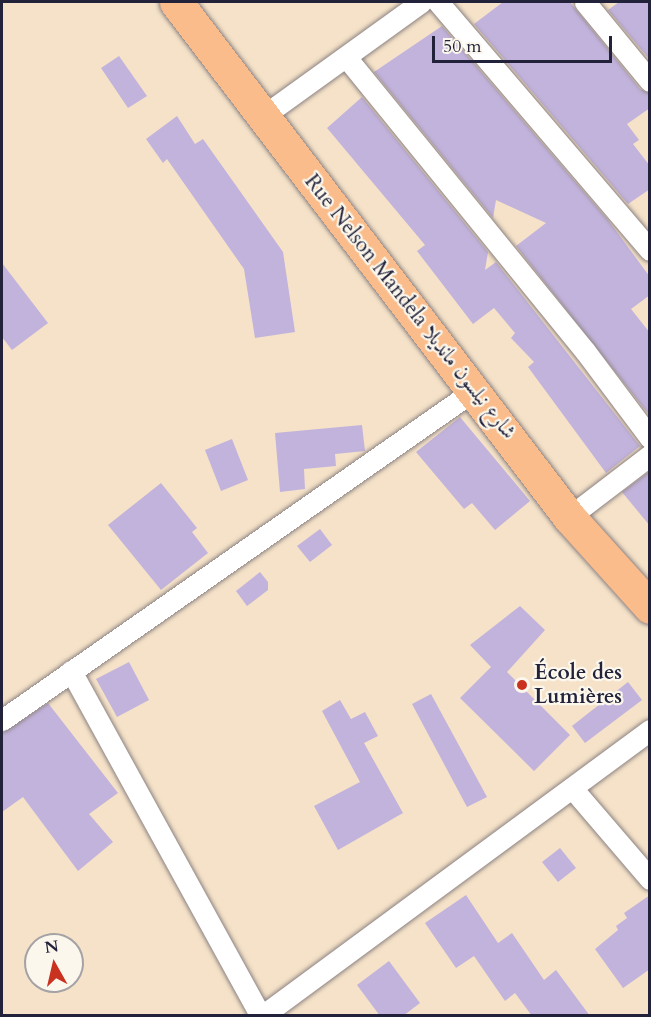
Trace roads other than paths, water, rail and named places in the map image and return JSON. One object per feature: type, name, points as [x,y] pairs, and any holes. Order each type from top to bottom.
[{"type":"main road","name":"Rue Nelson Mandela شارع نيلسون مانديلا","points":[[176,2],[476,389],[569,517],[650,607]]},
{"type":"street","points":[[263,116],[421,2]]},
{"type":"street","points":[[438,2],[650,250]]},
{"type":"street","points":[[592,4],[650,81]]},
{"type":"street","points":[[346,57],[585,351],[650,438]]},
{"type":"street","points":[[2,720],[476,389]]},
{"type":"street","points":[[569,517],[650,455]]},
{"type":"street","points":[[71,670],[262,1016],[650,730]]},
{"type":"street","points":[[572,788],[650,879]]},
{"type":"place","name":"École des Lumières","points":[[522,685]]}]
